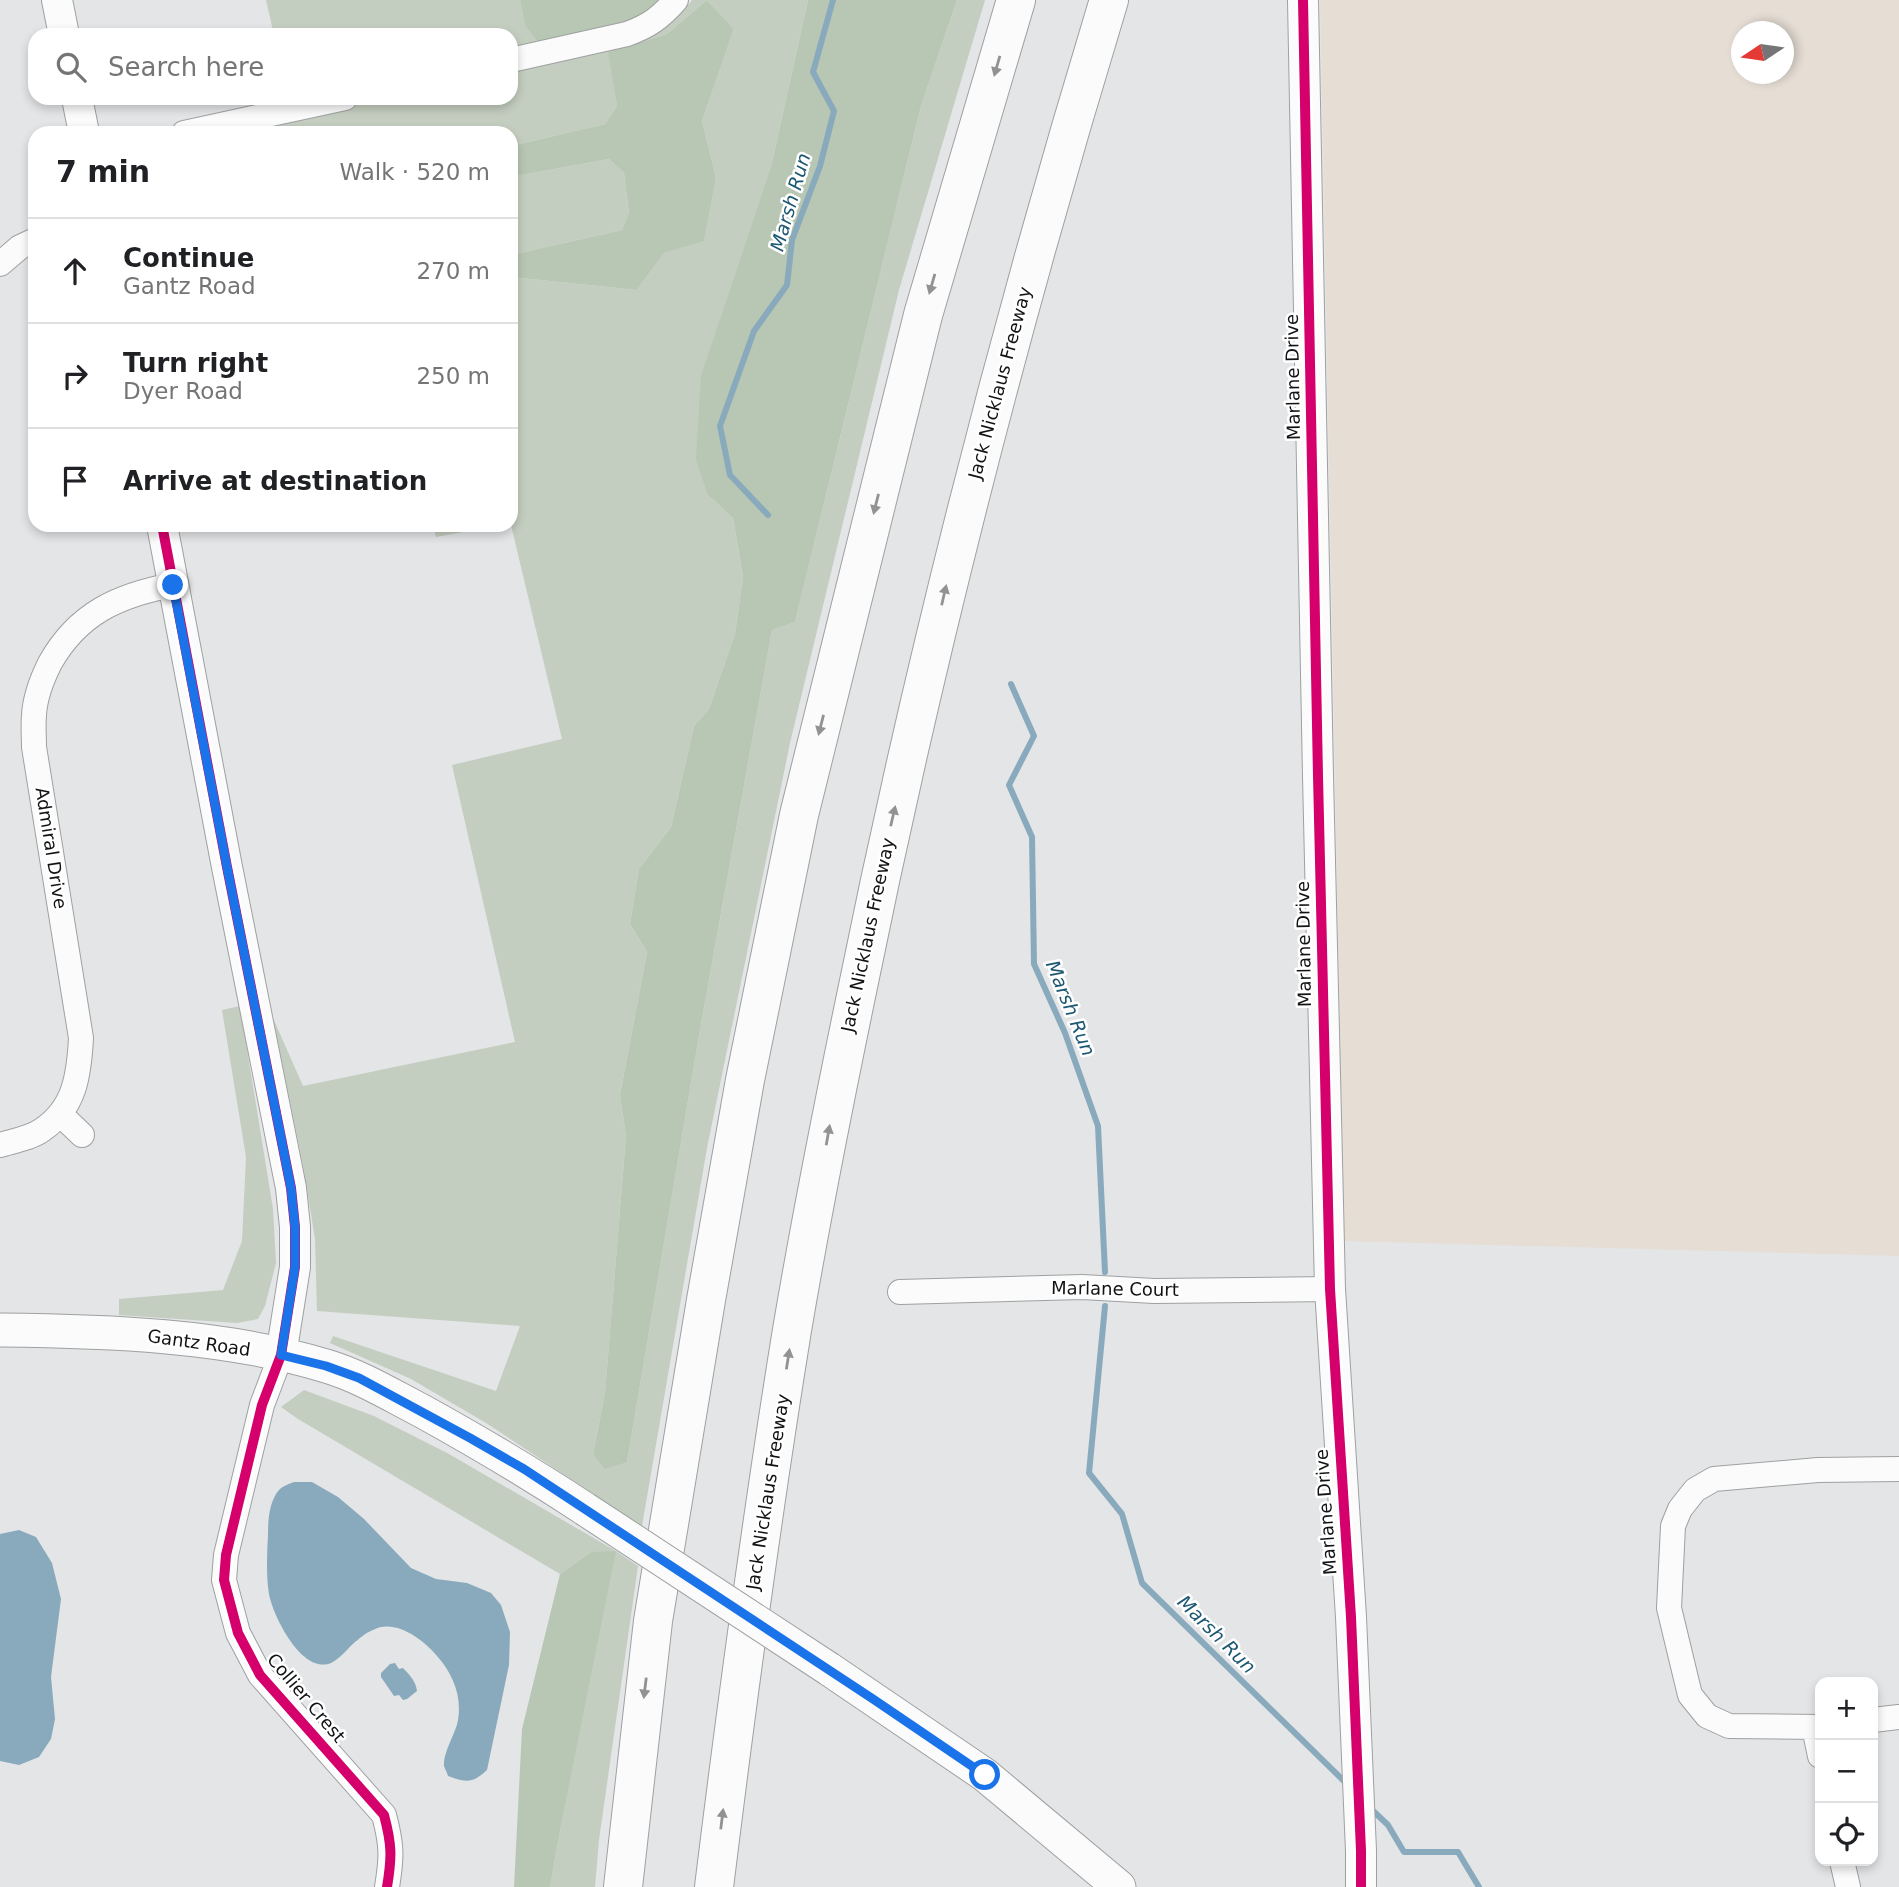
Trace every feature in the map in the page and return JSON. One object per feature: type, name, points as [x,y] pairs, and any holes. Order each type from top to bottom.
[{"type":"highway","points":[[623,1887],[653,1620],[703,1313],[745,1080],[799,815],[923,315],[1016,0]]},
{"type":"highway","name":"Jack Nicklaus Freeway","points":[[713,1887],[744,1649],[793,1326],[885,850],[953,560],[1020,307],[1109,0]]},
{"type":"main road","name":"Gantz Road","points":[[0,1330],[135,1334],[235,1346],[326,1366],[359,1378],[524,1469],[829,1670],[985,1775],[1119,1887]]},
{"type":"street","points":[[57,0],[63,28]]},
{"type":"street","points":[[518,58],[627,34],[658,19],[676,0]]},
{"type":"street","name":"Marlane Drive","points":[[1303,0],[1330,1289],[1351,1617],[1361,1887]]},
{"type":"street","points":[[78,105],[82,126]]},
{"type":"street","points":[[216,126],[313,105]]},
{"type":"street","points":[[0,264],[28,243]]},
{"type":"street","points":[[163,532],[291,1188],[295,1267],[281,1355]]},
{"type":"street","name":"Admiral Drive","points":[[0,1145],[40,1132],[60,1114],[74,1091],[79,1065],[81,1038],[34,747],[34,713],[42,679],[58,649],[82,621],[134,594],[173,585]]},
{"type":"street","points":[[60,1114],[82,1135]]},
{"type":"street","name":"Marlane Court","points":[[900,1292],[1082,1287],[1154,1291],[1330,1289]]},
{"type":"street","name":"Collier Crest","points":[[281,1355],[262,1405],[226,1555],[224,1580],[238,1633],[260,1675],[384,1815],[390,1835],[392,1858],[387,1887]]},
{"type":"street","points":[[1815,1727],[1729,1726],[1707,1716],[1690,1695],[1669,1608],[1673,1527],[1680,1509],[1695,1490],[1714,1479],[1818,1469],[1899,1469]]},
{"type":"street","points":[[1878,1719],[1899,1717]]},
{"type":"street","points":[[1843,1866],[1848,1887]]},
{"type":"shaded area","points":[[1320,0],[1899,0],[1899,1256],[1344,1241]]},
{"type":"green space","points":[[266,0],[520,0],[525,26],[541,46],[518,51],[518,28],[272,28]]},
{"type":"green space","points":[[520,0],[660,0],[633,22],[541,46],[525,26]]},
{"type":"green space","points":[[692,0],[707,0],[667,34],[609,52],[617,106],[605,124],[518,144],[518,126],[268,126],[354,105],[518,105],[518,66],[661,28]]},
{"type":"green space","points":[[707,0],[808,0],[771,167],[708,495],[733,518],[743,577],[735,634],[709,709],[694,726],[671,827],[639,869],[630,924],[647,952],[620,1095],[626,1136],[605,1393],[593,1454],[627,1462],[700,1030],[772,630],[795,622],[921,106],[957,0],[985,0],[899,290],[790,743],[707,1148],[642,1526],[486,1423],[411,1379],[330,1343],[333,1336],[496,1391],[520,1326],[317,1311],[315,1239],[273,1018],[303,1086],[515,1042],[452,765],[562,739],[513,532],[518,532],[518,278],[637,290],[664,253],[704,240],[716,178],[702,121],[734,29]]},
{"type":"green space","points":[[707,0],[734,29],[702,121],[716,178],[704,241],[664,253],[637,290],[518,278],[518,253],[622,230],[629,213],[624,173],[609,159],[518,176],[518,144],[605,124],[617,106],[608,52],[667,34]]},
{"type":"green space","points":[[808,0],[957,0],[921,106],[795,622],[772,630],[700,1030],[627,1462],[605,1469],[593,1454],[605,1393],[626,1136],[620,1095],[647,952],[630,924],[639,869],[671,827],[694,726],[709,709],[735,634],[743,577],[733,518],[708,495],[696,460],[701,376],[771,167]]},
{"type":"green space","points":[[609,159],[624,173],[629,214],[622,230],[518,253],[518,176]]},
{"type":"green space","points":[[435,532],[464,532],[436,537]]},
{"type":"green space","points":[[240,1006],[273,1209],[276,1263],[265,1306],[258,1319],[237,1323],[119,1315],[119,1299],[223,1290],[242,1241],[246,1157],[222,1010]]},
{"type":"green space","points":[[304,1390],[374,1416],[449,1454],[638,1566],[599,1840],[595,1887],[550,1887],[563,1815],[591,1552],[560,1574],[281,1407]]},
{"type":"green space","points":[[616,1551],[550,1887],[514,1887],[522,1729],[560,1574],[591,1552]]},
{"type":"water","points":[[294,1482],[312,1482],[338,1497],[364,1519],[411,1568],[436,1579],[467,1583],[491,1593],[501,1605],[510,1632],[509,1665],[487,1770],[478,1777],[465,1781],[448,1776],[444,1767],[445,1755],[458,1720],[459,1702],[448,1670],[425,1644],[408,1632],[382,1627],[364,1635],[335,1661],[320,1664],[300,1652],[283,1629],[272,1604],[267,1580],[268,1523],[276,1494]]},
{"type":"water","points":[[19,1530],[36,1537],[52,1563],[61,1599],[51,1677],[55,1719],[51,1739],[39,1757],[19,1765],[0,1761],[0,1534]]},
{"type":"water","points":[[395,1663],[399,1669],[406,1671],[417,1691],[407,1699],[394,1696],[381,1677],[381,1673],[390,1664]]},
{"type":"waterway","name":"Marsh Run","points":[[768,515],[730,475],[720,426],[754,331],[787,285],[792,240],[820,166],[834,111],[813,72],[833,0]]},
{"type":"waterway","name":"Marsh Run","points":[[1011,684],[1034,736],[1009,785],[1032,837],[1034,964],[1065,1033],[1098,1126],[1105,1272]]},
{"type":"waterway","name":"Marsh Run","points":[[1105,1306],[1089,1473],[1122,1514],[1142,1583],[1347,1784]]},
{"type":"waterway","name":"Marsh Run","points":[[1369,1807],[1388,1825],[1404,1852],[1458,1852],[1479,1887]]},
{"type":"cycle path","points":[[1303,0],[1330,1289],[1351,1617],[1361,1887]]},
{"type":"cycle path","points":[[163,532],[291,1188],[295,1227],[295,1267],[281,1355],[262,1405],[226,1555],[224,1580],[238,1633],[260,1675],[384,1815],[390,1851],[387,1887]]},
{"type":"route","points":[[173,585],[291,1188],[295,1267],[281,1355],[326,1366],[359,1378],[524,1469],[985,1775]]}]
